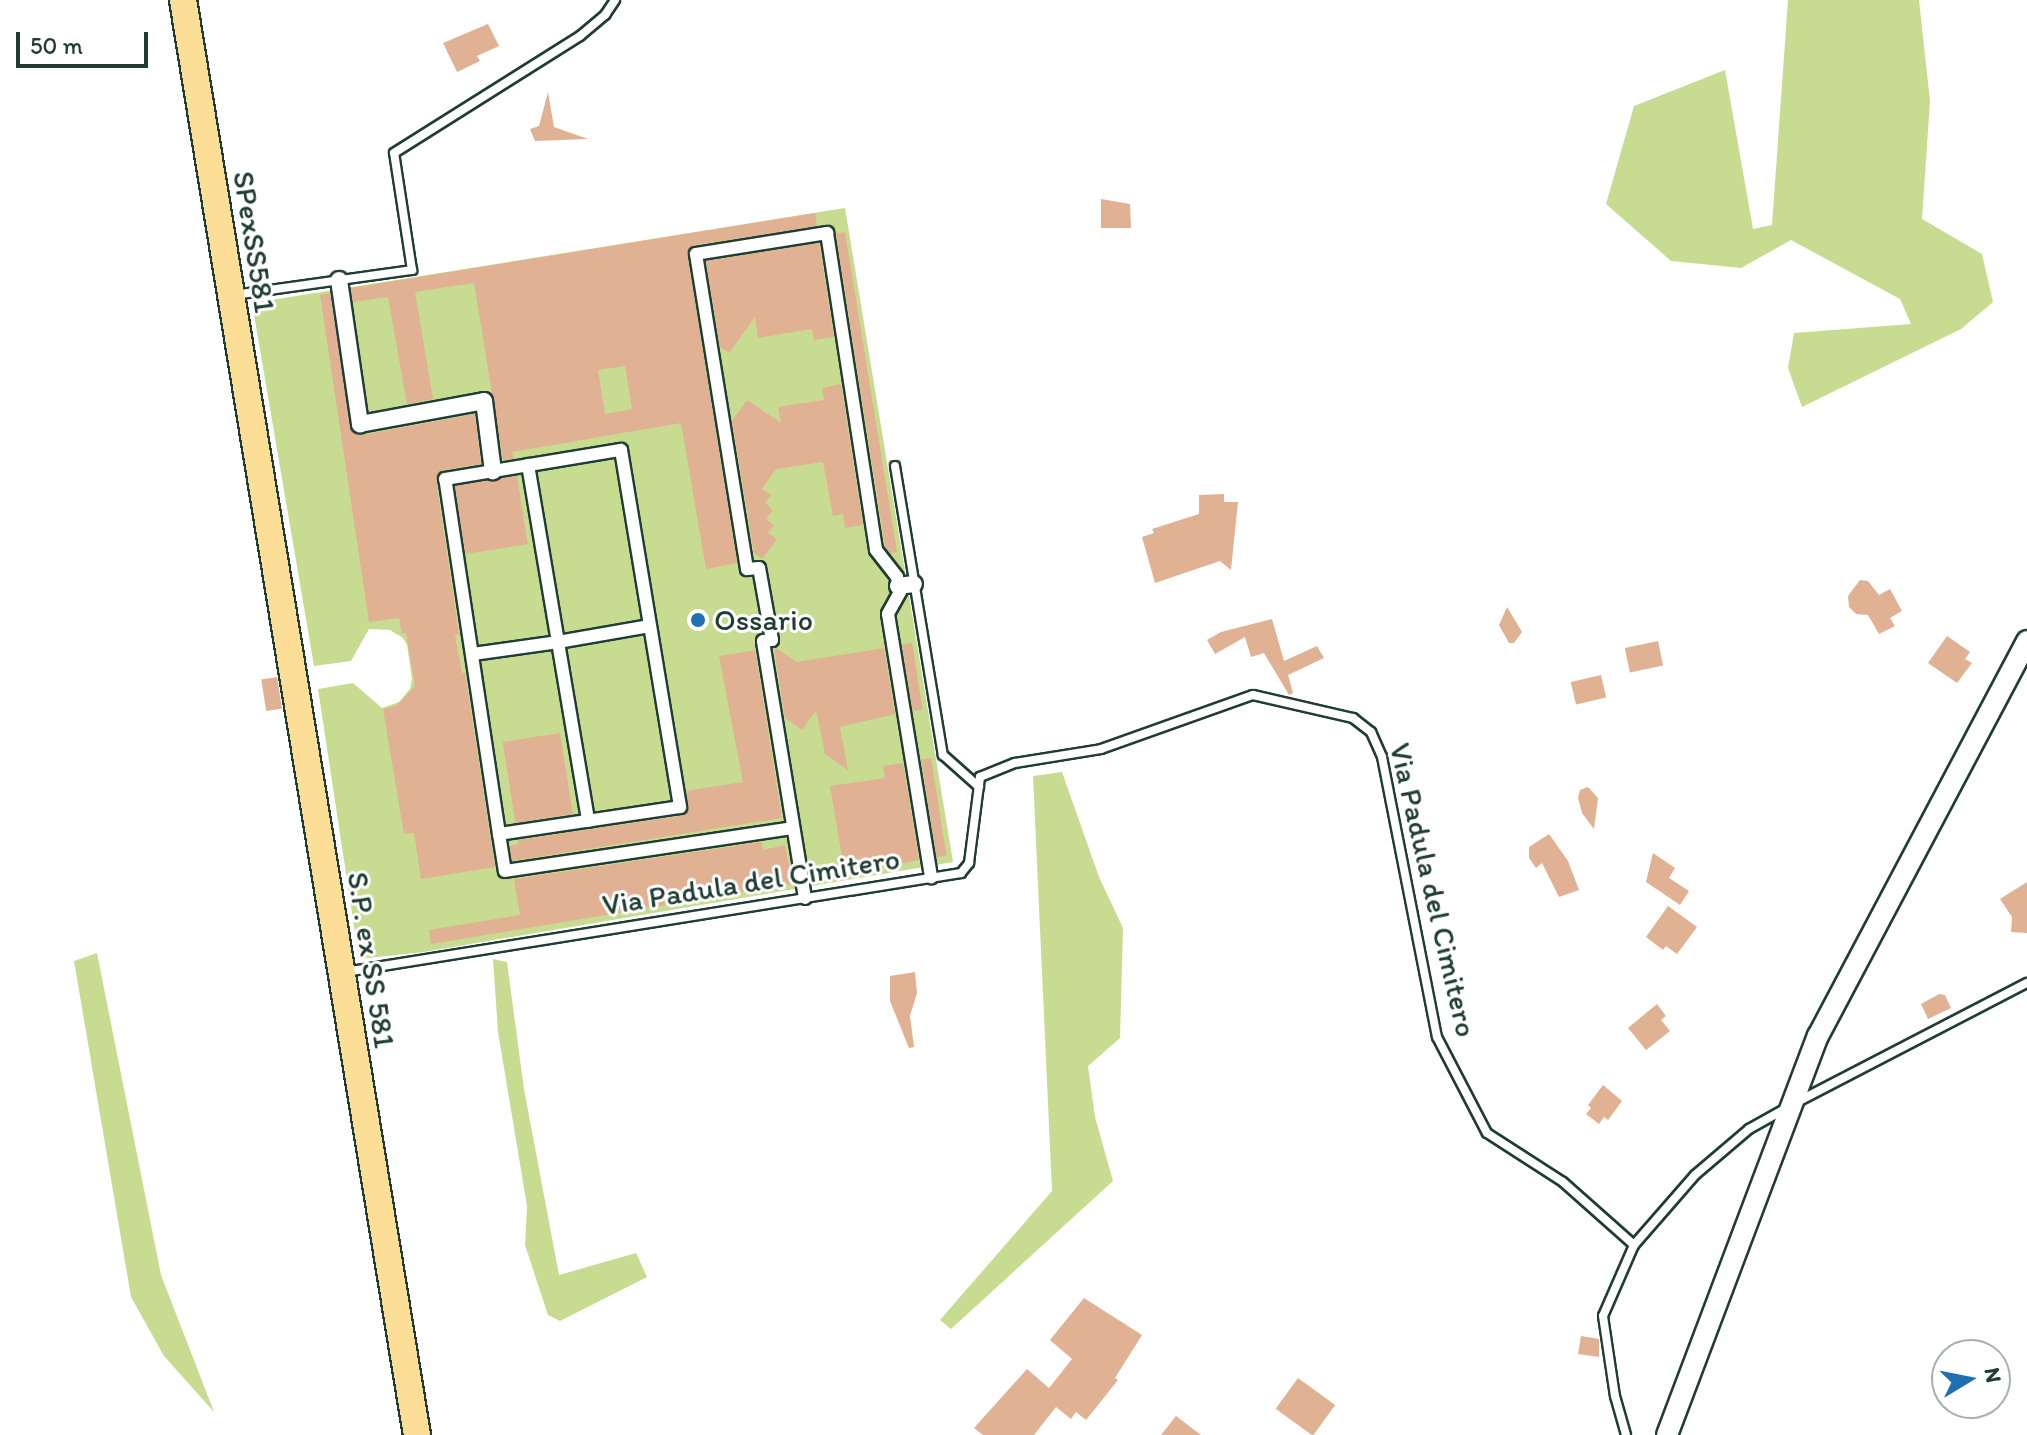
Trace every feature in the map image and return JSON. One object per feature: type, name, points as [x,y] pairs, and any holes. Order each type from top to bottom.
[{"type":"main road","name":"SPexSS581","points":[[183,0],[262,495]]},
{"type":"main road","name":"S.P. ex SS 581","points":[[262,495],[417,1435]]},
{"type":"street","points":[[805,898],[763,641],[772,640],[759,568],[747,569],[696,254],[827,233],[876,550],[906,585],[888,614],[931,878]]},
{"type":"street","points":[[339,280],[360,424],[484,401],[493,471]]},
{"type":"street","points":[[499,834],[680,807],[621,450],[445,479],[473,654],[499,834],[505,871],[793,828]]},
{"type":"street","points":[[528,465],[555,642],[588,821]]},
{"type":"street","points":[[473,654],[650,626]]},
{"type":"street","points":[[1667,1435],[1818,1036],[2027,641]]},
{"type":"lane","points":[[230,296],[412,270],[394,153],[580,36],[605,15],[615,0]]},
{"type":"lane","points":[[895,466],[906,585],[943,755],[979,787]]},
{"type":"lane","name":"Via Padula del Cimitero","points":[[341,973],[961,873],[969,863],[980,777],[1015,763],[1101,749],[1253,695],[1353,718],[1371,732],[1382,757],[1437,1037],[1487,1133],[1563,1182],[1634,1245]]},
{"type":"lane","points":[[1626,1435],[1615,1396],[1603,1316],[1634,1245],[1695,1175],[1749,1129],[2027,983]]},
{"type":"green space","points":[[1788,0],[1919,0],[1930,101],[1922,219],[1982,254],[1993,302],[1961,329],[1802,407],[1788,368],[1794,333],[1911,324],[1900,299],[1791,240],[1741,268],[1671,261],[1606,204],[1634,106],[1725,70],[1753,229],[1772,225]]},
{"type":"green space","points":[[845,208],[953,862],[424,952],[359,959],[318,689],[353,683],[382,708],[399,702],[410,689],[412,679],[407,645],[403,638],[390,630],[369,629],[351,661],[314,666],[252,303]]},
{"type":"green space","points":[[1062,772],[1099,877],[1123,928],[1120,1038],[1088,1066],[1095,1117],[1113,1181],[951,1329],[940,1320],[1052,1191],[1033,776]]},
{"type":"green space","points":[[97,953],[161,1275],[214,1412],[164,1356],[131,1297],[74,961]]},
{"type":"green space","points":[[493,959],[507,962],[524,1089],[559,1275],[636,1253],[647,1277],[560,1321],[548,1315],[525,1245],[527,1206],[498,1032]]},
{"type":"building","points":[[488,24],[499,46],[477,56],[480,61],[457,72],[443,43]]},
{"type":"building","points":[[548,92],[554,127],[588,139],[535,141],[530,129],[539,126]]},
{"type":"building","points":[[1101,199],[1130,204],[1131,228],[1101,228]]},
{"type":"building","points":[[815,213],[817,226],[695,245],[687,252],[737,563],[706,569],[681,423],[512,452],[514,459],[503,460],[474,283],[415,292],[433,399],[407,404],[388,297],[353,302],[351,288]],"holes":[[[625,366],[632,409],[605,414],[598,370]]]},
{"type":"building","points":[[845,232],[897,552],[890,553],[885,546],[836,234]]},
{"type":"building","points":[[819,243],[834,337],[814,340],[812,329],[758,338],[755,317],[729,353],[720,347],[706,261]]},
{"type":"building","points":[[330,293],[352,431],[362,435],[475,414],[481,464],[443,470],[436,480],[459,634],[455,635],[462,673],[465,673],[495,867],[421,879],[414,833],[404,834],[383,709],[396,706],[415,686],[406,633],[402,634],[399,618],[369,622],[320,295]]},
{"type":"building","points":[[841,384],[863,525],[845,528],[843,514],[833,516],[823,462],[776,469],[762,489],[771,495],[765,503],[773,510],[766,519],[774,525],[768,533],[777,539],[762,559],[754,553],[732,421],[747,400],[781,423],[778,407],[824,400],[822,388]]},
{"type":"building","points":[[517,476],[528,544],[466,554],[455,486]]},
{"type":"building","points":[[1224,494],[1224,502],[1238,502],[1231,570],[1220,561],[1155,583],[1142,537],[1154,533],[1152,529],[1199,514],[1199,495]]},
{"type":"building","points":[[1860,580],[1868,581],[1879,595],[1890,589],[1902,611],[1890,618],[1895,626],[1879,634],[1868,615],[1856,614],[1849,607],[1848,596]]},
{"type":"building","points":[[1507,607],[1522,632],[1514,643],[1509,643],[1499,625]]},
{"type":"building","points":[[1272,619],[1284,661],[1317,646],[1324,658],[1288,675],[1293,693],[1289,695],[1264,653],[1251,657],[1245,637],[1215,654],[1207,640],[1221,632]]},
{"type":"building","points":[[1947,636],[1970,652],[1965,659],[1972,663],[1957,683],[1928,663]]},
{"type":"building","points":[[1658,641],[1663,665],[1630,673],[1625,648]]},
{"type":"building","points":[[912,643],[922,709],[913,711],[902,645]]},
{"type":"building","points":[[776,648],[797,662],[884,648],[895,714],[840,727],[848,770],[825,754],[816,710],[802,730],[785,718]]},
{"type":"building","points":[[755,650],[782,818],[512,861],[510,846],[519,844],[518,840],[681,816],[689,809],[686,791],[743,782],[719,656]]},
{"type":"building","points":[[1601,675],[1606,697],[1576,704],[1571,682]]},
{"type":"building","points":[[277,677],[282,709],[266,711],[261,680]]},
{"type":"building","points":[[560,733],[573,814],[516,823],[503,742]]},
{"type":"building","points":[[931,758],[946,856],[937,857],[921,760]]},
{"type":"building","points":[[903,763],[919,860],[899,864],[898,854],[843,863],[830,786],[885,778],[883,766]]},
{"type":"building","points":[[1588,787],[1598,798],[1594,829],[1582,813],[1578,798],[1580,790]]},
{"type":"building","points":[[1549,834],[1568,861],[1579,890],[1559,897],[1542,863],[1536,868],[1529,858],[1529,847]]},
{"type":"building","points":[[762,842],[763,850],[785,845],[793,884],[431,944],[429,930],[520,915],[514,879]]},
{"type":"building","points":[[1653,853],[1675,868],[1669,878],[1689,891],[1680,905],[1646,882]]},
{"type":"building","points":[[2027,882],[2027,933],[2011,932],[2012,917],[2000,899]]},
{"type":"building","points":[[1668,906],[1697,927],[1677,954],[1666,946],[1663,950],[1646,937]]},
{"type":"building","points":[[915,972],[917,993],[910,1016],[914,1047],[909,1048],[890,1001],[890,976]]},
{"type":"building","points":[[1939,994],[1945,995],[1951,1008],[1928,1019],[1921,1004]]},
{"type":"building","points":[[1657,1004],[1666,1016],[1661,1020],[1670,1031],[1646,1050],[1628,1028]]},
{"type":"building","points":[[1603,1085],[1622,1101],[1608,1120],[1604,1117],[1599,1124],[1586,1114],[1591,1108],[1588,1105]]},
{"type":"building","points":[[1084,1298],[1142,1335],[1115,1378],[1118,1380],[1086,1420],[1076,1412],[1071,1419],[1056,1407],[1034,1435],[983,1435],[974,1428],[1027,1369],[1049,1388],[1072,1359],[1050,1340]]},
{"type":"building","points":[[1581,1336],[1599,1339],[1599,1357],[1578,1354]]},
{"type":"building","points":[[1298,1378],[1335,1405],[1313,1435],[1276,1409]]},
{"type":"building","points":[[1176,1416],[1201,1435],[1161,1435]]},
{"type":"place","name":"Ossario","points":[[698,620]]}]
